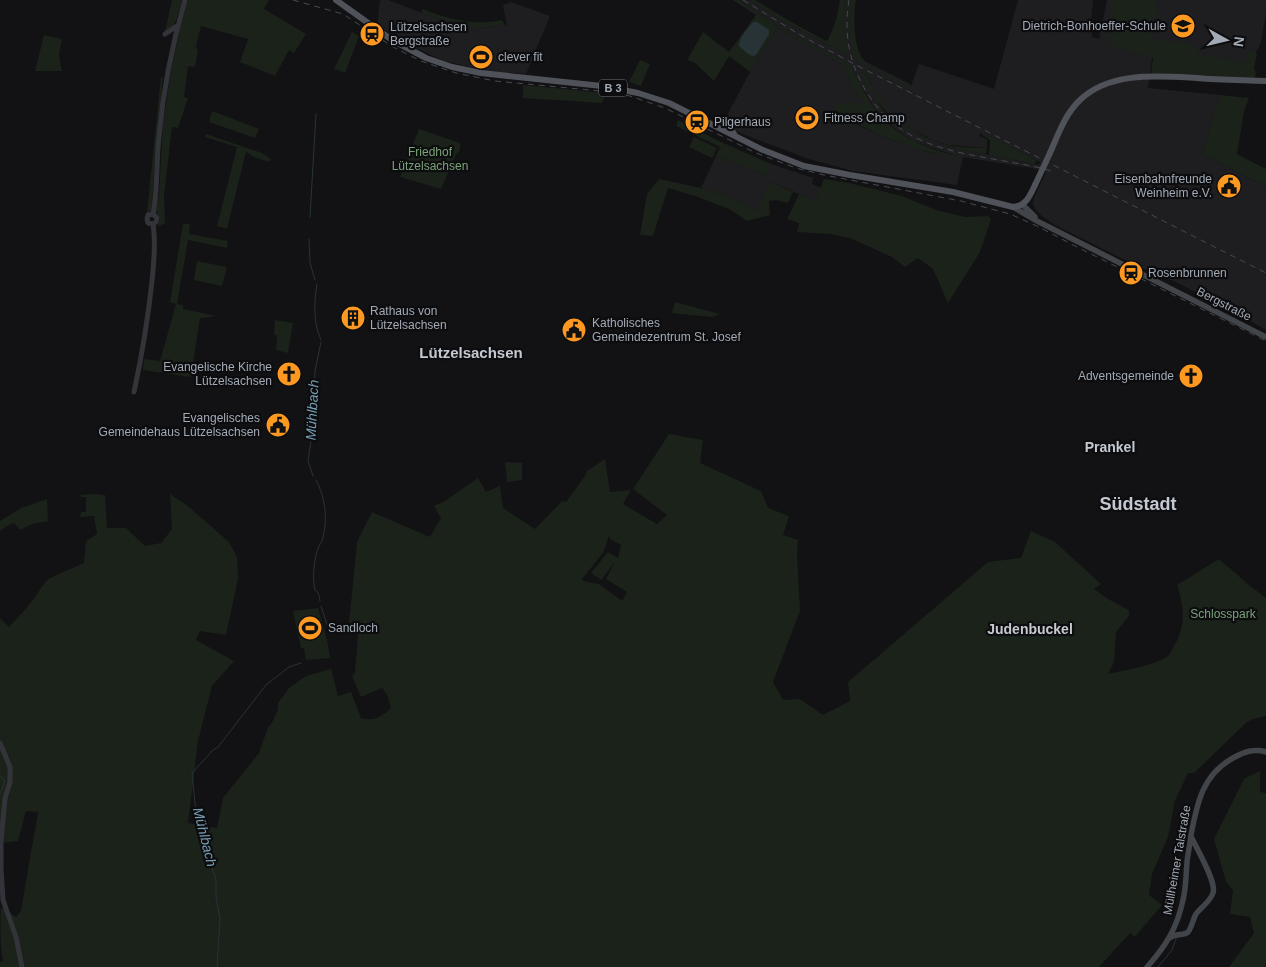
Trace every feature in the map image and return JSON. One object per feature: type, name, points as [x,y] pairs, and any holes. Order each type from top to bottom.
[{"type":"main road","name":"B 3","points":[[336,0],[392,40],[414,52],[458,69],[602,86],[638,93],[669,104],[792,162],[819,169],[954,192],[1013,207],[1023,205]]},
{"type":"main road","points":[[1030,214],[1023,205],[1029,199],[1063,122],[1081,98],[1091,91],[1123,79],[1150,77],[1266,81]]},
{"type":"main road","points":[[728,120],[730,128],[736,137]]},
{"type":"main road","points":[[1029,199],[1030,214]]},
{"type":"main road","name":"Bergstraße","points":[[1013,207],[1030,214],[1039,222],[1266,337]]},
{"type":"main road","name":"Müllheimer Talstraße","points":[[1175,932],[1183,901],[1188,852],[1201,793],[1215,771],[1230,759],[1252,750],[1266,752]]},
{"type":"main road","points":[[1147,967],[1175,932],[1184,934],[1188,931],[1196,915],[1210,899],[1214,890],[1191,836]]},
{"type":"main road","points":[[1188,852],[1197,849]]},
{"type":"street","points":[[134,392],[150,298],[155,235],[153,224],[148,222],[147,219],[150,214],[153,214],[162,110],[178,25],[185,0]]},
{"type":"street","points":[[165,34],[178,25]]},
{"type":"street","points":[[0,743],[10,767],[10,782],[5,798],[1,841],[4,900],[16,937],[22,967]]},
{"type":"shaded area","points":[[380,0],[388,0],[446,22],[482,28],[507,26],[503,5],[511,2],[550,16],[526,74],[488,71],[444,61],[405,43],[377,25]]},
{"type":"shaded area","points":[[739,0],[750,0],[783,21],[846,54],[843,20],[845,0],[852,0],[856,59],[911,86],[919,64],[994,89],[1018,0],[1093,0],[1092,37],[1099,39],[1107,0],[1266,0],[1266,13],[1261,43],[1249,64],[1152,57],[1148,88],[1220,95],[1202,154],[1266,187],[1266,330],[1164,276],[1139,267],[1055,225],[1043,217],[1033,204],[1046,172],[963,157],[957,185],[853,171],[809,159],[737,132],[726,117],[754,65],[777,28],[845,66],[852,83],[865,102],[864,105],[852,102],[834,109],[835,111],[856,124],[893,141],[928,152],[957,156],[914,141],[898,131],[876,111],[852,66],[779,27]],"holes":[[[861,72],[868,76],[884,105],[907,127],[933,140],[949,145],[987,148],[987,139],[979,136],[981,132],[1040,162],[1039,165],[949,147],[918,135],[882,109]]]},
{"type":"shaded area","points":[[754,22],[769,30],[769,34],[754,56],[747,53],[739,46],[739,43]]},
{"type":"shaded area","points":[[716,156],[768,176],[771,164],[813,178],[812,184],[821,188],[815,201],[769,181],[756,212],[740,201],[701,188]]},
{"type":"green space","points":[[172,0],[182,0],[174,26],[165,32]]},
{"type":"green space","points":[[188,0],[269,0],[264,9],[306,34],[294,53],[289,50],[275,76],[240,62],[248,39],[201,26],[196,46],[198,51],[195,67],[188,66],[184,97],[188,98],[178,128],[172,127],[164,195],[165,223],[157,227],[160,219],[156,208],[159,194],[163,124],[171,71]]},
{"type":"green space","points":[[733,0],[739,0],[779,27],[853,66],[852,68],[867,96],[885,121],[903,135],[924,146],[957,157],[924,151],[893,141],[835,110],[838,103],[865,103],[851,85],[845,66],[777,28],[750,72],[729,56],[714,81],[695,63],[687,60],[703,32],[729,52],[756,15]]},
{"type":"green space","points":[[750,0],[755,0],[826,41],[836,20],[840,0],[846,0],[845,28],[848,55],[783,21]]},
{"type":"green space","points":[[851,0],[856,0],[854,15],[855,33],[856,42],[862,57],[866,62],[910,84],[912,88],[853,58],[849,22]]},
{"type":"green space","points":[[1111,0],[1157,0],[1157,19],[1152,18],[1152,21],[1154,21],[1153,31],[1150,31],[1149,35],[1152,35],[1152,39],[1193,45],[1200,54],[1244,63],[1247,51],[1257,53],[1254,80],[1151,75],[1153,58],[1109,45],[1113,42],[1110,40]]},
{"type":"green space","points":[[422,9],[442,16],[471,22],[502,20],[505,25],[480,28],[465,27],[422,13]]},
{"type":"green space","points":[[352,32],[359,36],[345,73],[334,69]]},
{"type":"green space","points":[[44,35],[62,39],[59,55],[62,71],[35,71]]},
{"type":"green space","points":[[640,60],[650,64],[641,86],[629,82]]},
{"type":"green space","points":[[860,71],[868,76],[874,89],[890,111],[910,128],[934,141],[948,145],[987,148],[986,154],[945,145],[927,139],[911,131],[882,107],[870,91]]},
{"type":"green space","points":[[161,77],[163,78],[152,209],[147,212]]},
{"type":"green space","points":[[523,85],[606,93],[602,103],[523,98]]},
{"type":"green space","points":[[1220,95],[1249,98],[1244,111],[1237,154],[1266,169],[1266,187],[1202,154]]},
{"type":"green space","points":[[212,111],[259,129],[255,138],[209,122]]},
{"type":"green space","points":[[678,120],[771,164],[768,176],[716,156],[720,147],[676,126]]},
{"type":"green space","name":"Friedhof Lützelsachsen","points":[[419,129],[460,143],[460,150],[441,189],[400,177]]},
{"type":"green space","points":[[981,132],[1036,160],[1035,164],[989,155],[990,140]]},
{"type":"green space","points":[[206,134],[262,153],[271,159],[269,162],[246,152],[227,229],[217,226],[237,147],[205,137]]},
{"type":"green space","points":[[694,137],[717,148],[712,158],[689,147]]},
{"type":"green space","points":[[659,179],[701,188],[740,201],[756,211],[769,181],[793,192],[788,203],[776,200],[769,201],[770,215],[747,221],[731,210],[668,188],[653,236],[640,235],[647,194]]},
{"type":"green space","points":[[824,179],[902,196],[936,210],[965,217],[988,216],[991,219],[980,252],[948,303],[933,269],[918,258],[905,267],[892,257],[850,238],[830,234],[797,232],[799,223],[787,219],[799,194],[815,201]]},
{"type":"green space","points":[[183,224],[190,224],[189,234],[228,241],[227,248],[188,240],[177,304],[183,305],[183,309],[217,316],[200,318],[191,377],[143,370],[144,359],[160,361],[176,304],[170,302]]},
{"type":"green space","points":[[197,261],[227,267],[222,286],[194,280]]},
{"type":"green space","points":[[675,302],[720,314],[712,317],[672,313]]},
{"type":"green space","points":[[275,320],[293,323],[288,353],[276,350]]},
{"type":"green space","name":"Schlosspark","points":[[669,434],[703,440],[700,463],[761,491],[768,508],[789,516],[783,535],[798,540],[800,611],[773,682],[783,700],[800,699],[823,715],[850,701],[848,682],[988,562],[1021,558],[1031,531],[1055,542],[1101,584],[1094,589],[1129,610],[1129,616],[1116,632],[1114,662],[1108,674],[1151,664],[1165,658],[1172,651],[1181,631],[1183,616],[1177,585],[1219,559],[1266,598],[1266,716],[1247,722],[1194,773],[1188,773],[1175,801],[1168,837],[1152,874],[1149,895],[1162,905],[1135,937],[1130,933],[1099,967],[0,967],[0,962],[3,961],[0,934],[1,907],[16,917],[21,911],[38,812],[26,811],[18,841],[0,843],[0,618],[9,627],[30,604],[47,580],[84,563],[86,541],[97,534],[94,516],[80,517],[81,512],[86,512],[86,497],[81,497],[80,495],[105,495],[107,528],[126,528],[145,546],[161,543],[172,529],[170,494],[188,506],[229,542],[237,557],[238,579],[226,635],[200,631],[196,640],[234,661],[212,686],[198,741],[188,823],[217,828],[223,798],[259,753],[268,727],[272,723],[278,709],[278,703],[289,688],[306,676],[331,669],[338,696],[351,692],[361,718],[378,718],[391,708],[387,695],[382,688],[361,697],[352,676],[355,673],[358,636],[349,624],[357,542],[372,512],[430,537],[441,518],[434,506],[445,501],[478,478],[486,492],[500,486],[503,508],[535,529],[562,501],[566,502],[587,471],[605,459],[610,492],[631,490],[623,504],[657,524],[667,515],[633,489]],"holes":[[[609,535],[610,539],[621,545],[618,558],[608,552],[591,573],[601,580],[615,562],[606,579],[627,592],[622,601],[599,584],[586,582],[582,579],[603,553]]]},
{"type":"green space","points":[[505,462],[522,463],[522,480],[507,482]]},
{"type":"green space","points":[[47,499],[48,521],[32,524],[20,530],[14,523],[0,531],[0,521],[21,508]]},
{"type":"green space","name":"Sandloch","points":[[318,608],[330,658],[306,660],[304,648],[301,648],[293,611]]},
{"type":"green space","points":[[1260,771],[1260,792],[1266,793],[1266,967],[1229,967],[1254,933],[1250,917],[1230,914],[1233,890],[1226,882],[1214,839],[1244,779]]},
{"type":"waterway","name":"Mühlbach","points":[[310,217],[316,114]]},
{"type":"waterway","name":"Mühlbach","points":[[309,239],[310,263],[315,280]]},
{"type":"waterway","name":"Mühlbach","points":[[317,284],[315,312],[321,340]]},
{"type":"waterway","name":"Mühlbach","points":[[313,476],[308,461],[313,428],[315,371],[321,342]]},
{"type":"waterway","name":"Mühlbach","points":[[316,480],[325,510],[324,533],[317,551],[314,570],[315,590],[320,601]]},
{"type":"waterway","name":"Mühlbach","points":[[321,606],[327,625]]},
{"type":"waterway","name":"Mühlbach","points":[[217,967],[220,919],[216,897],[216,879],[203,844],[198,823],[192,773],[218,747],[266,685],[289,667],[301,663]]},
{"type":"waterway","points":[[0,776],[4,779],[0,794]]},
{"type":"waterway","points":[[1158,967],[1172,950],[1176,939]]},
{"type":"railway","points":[[293,0],[343,14],[393,47],[421,61],[456,73],[495,81],[600,91],[630,96],[665,108],[756,153],[796,168],[961,201],[1010,214],[1266,341]]},
{"type":"railway","points":[[743,0],[802,36],[856,65],[1266,273]]},
{"type":"railway","points":[[849,0],[847,32],[853,63],[861,82],[874,103],[889,120],[924,142],[965,154],[1038,167],[1055,172]]},
{"type":"place","name":"Dietrich-Bonhoeffer-Schule","points":[[1183,26]]},
{"type":"place","name":"Lützelsachsen Bergstraße","points":[[372,34]]},
{"type":"place","name":"clever fit","points":[[481,57]]},
{"type":"place","name":"Fitness Champ","points":[[807,118]]},
{"type":"place","name":"Pilgerhaus","points":[[697,122]]},
{"type":"place","name":"Eisenbahnfreunde Weinheim e.V.","points":[[1229,186]]},
{"type":"place","name":"Rosenbrunnen","points":[[1131,273]]},
{"type":"place","name":"Rathaus von Lützelsachsen","points":[[353,318]]},
{"type":"place","name":"Katholisches Gemeindezentrum St. Josef","points":[[574,330]]},
{"type":"place","name":"Evangelische Kirche Lützelsachsen","points":[[289,374]]},
{"type":"place","name":"Adventsgemeinde","points":[[1191,376]]},
{"type":"place","name":"Evangelisches Gemeindehaus Lützelsachsen","points":[[278,425]]},
{"type":"place","name":"Sandloch","points":[[310,628]]},
{"type":"district","name":"Lützelsachsen","points":[[471,353]]},
{"type":"district","name":"Prankel","points":[[1110,447]]},
{"type":"district","name":"Südstadt","points":[[1138,504]]},
{"type":"district","name":"Judenbuckel","points":[[1030,629]]}]
